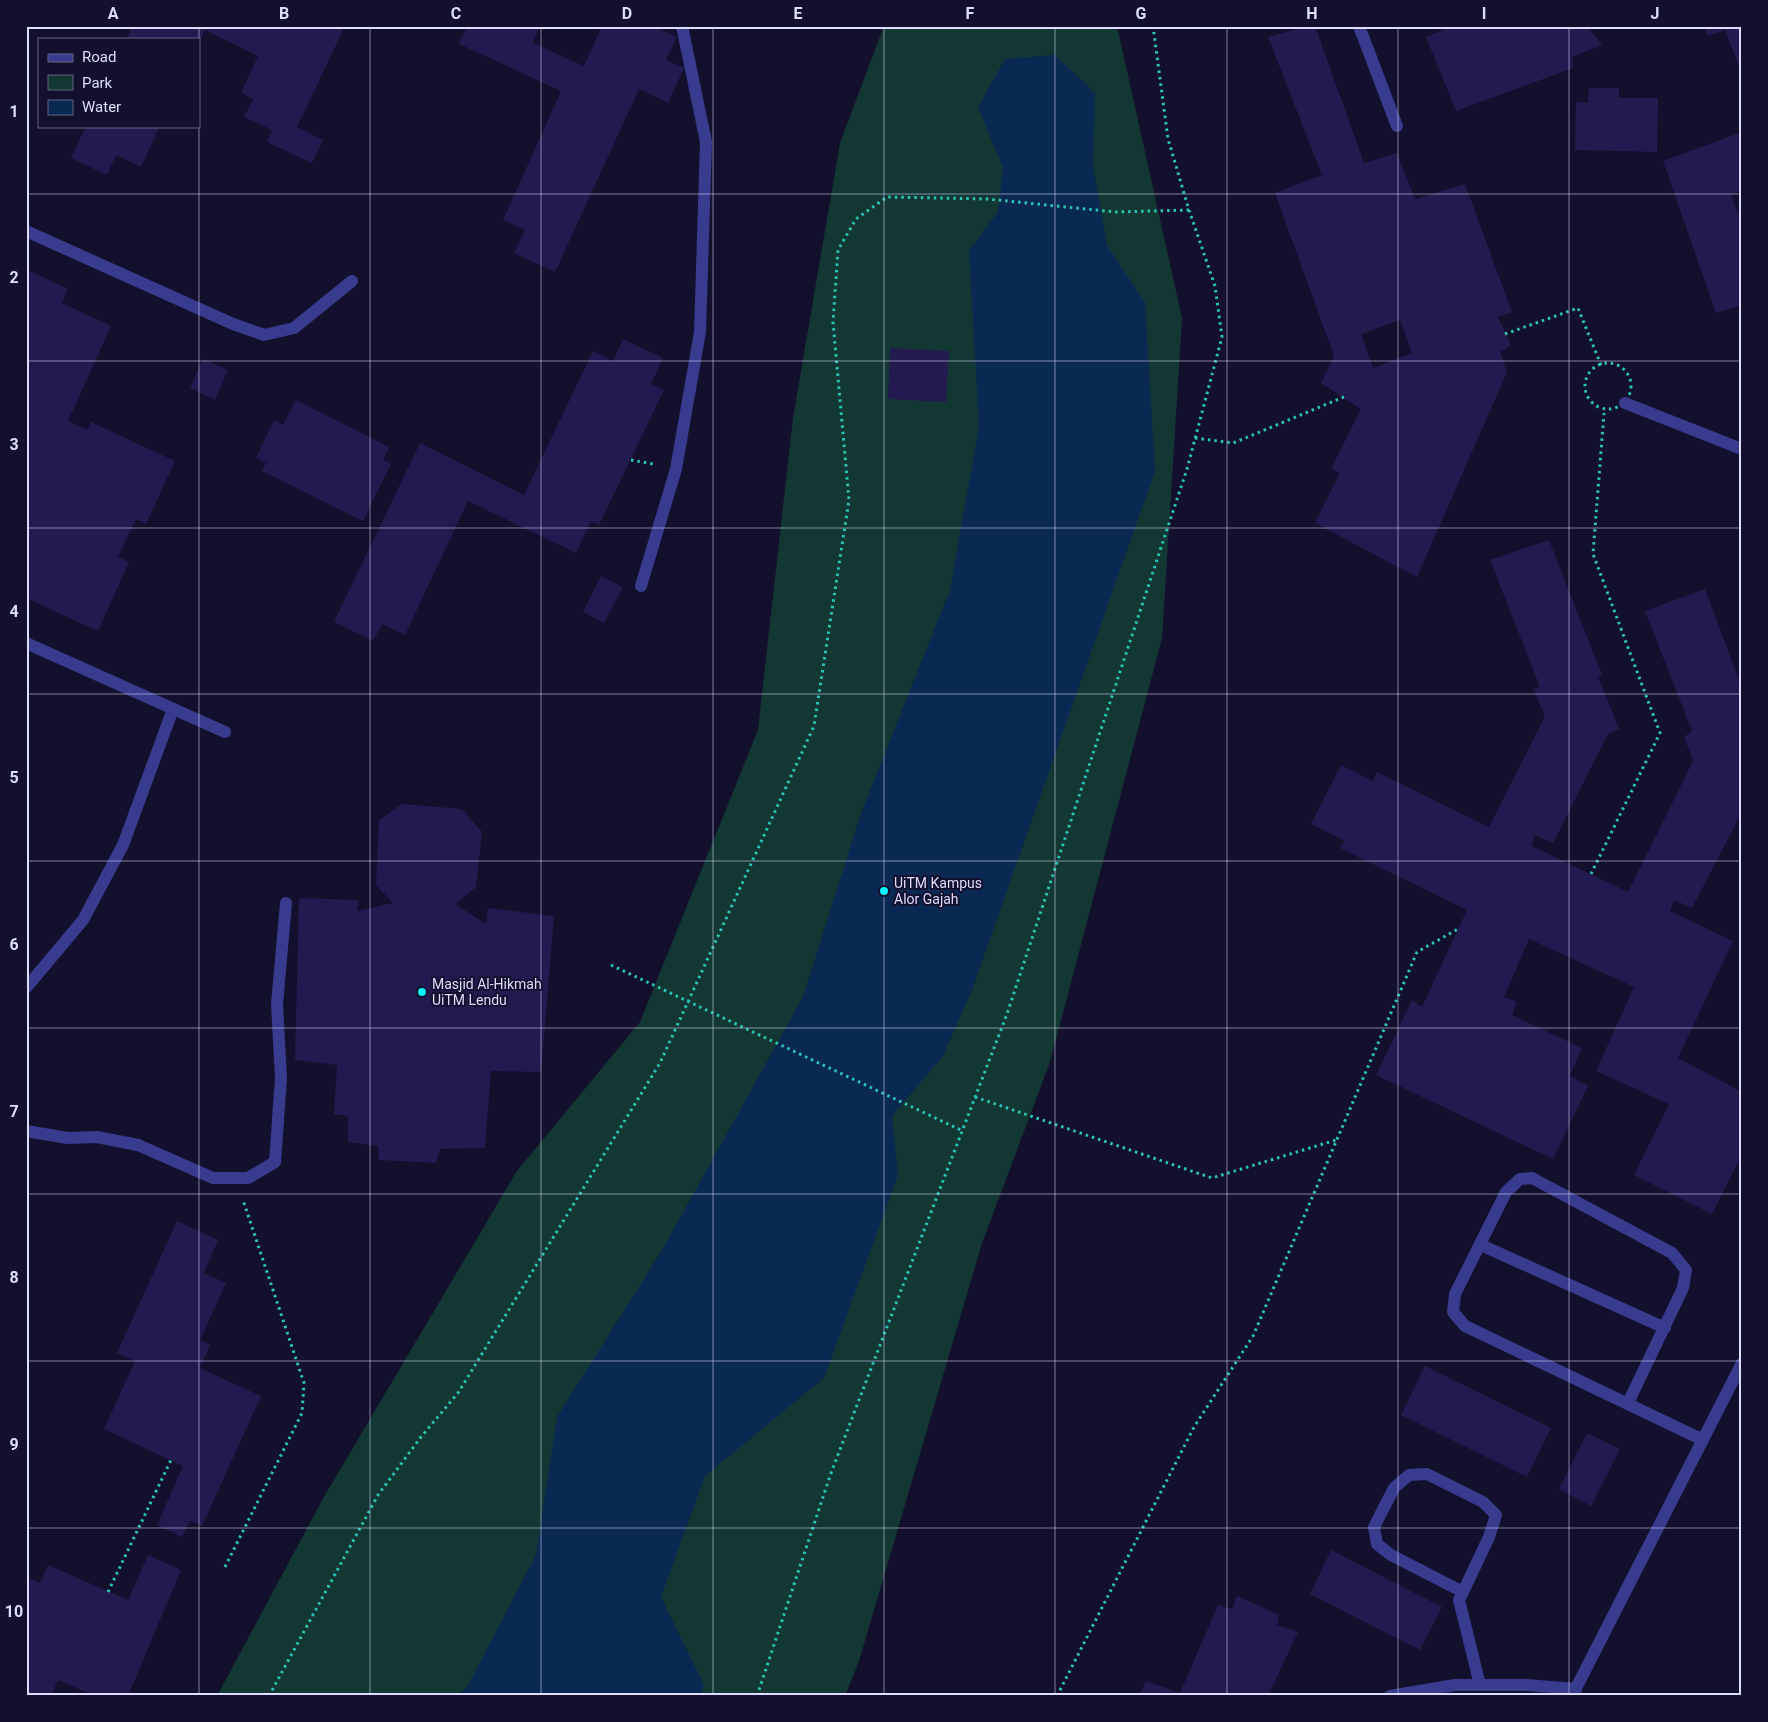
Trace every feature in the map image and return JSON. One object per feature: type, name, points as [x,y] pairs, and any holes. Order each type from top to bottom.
[{"type":"street","points":[[640,586],[676,469],[700,332],[706,142],[682,26]]},
{"type":"street","points":[[1360,26],[1396,126]]},
{"type":"street","points":[[26,230],[233,324],[264,335],[294,328],[352,281]]},
{"type":"street","points":[[1625,403],[1739,448]]},
{"type":"street","points":[[26,643],[225,732]]},
{"type":"street","points":[[26,988],[83,920],[119,853],[173,709]]},
{"type":"street","points":[[26,1130],[68,1138],[97,1137],[138,1146],[213,1178],[248,1178],[275,1162],[281,1078],[277,1004],[286,903]]},
{"type":"street","points":[[1628,1403],[1683,1288],[1686,1270],[1672,1253],[1532,1178],[1520,1179],[1506,1192],[1455,1294],[1453,1312],[1465,1326],[1703,1440]]},
{"type":"street","points":[[1481,1245],[1664,1328]]},
{"type":"street","points":[[1390,1696],[1455,1685],[1526,1685],[1574,1693],[1742,1362]]},
{"type":"street","points":[[1463,1592],[1390,1555],[1378,1544],[1374,1528],[1394,1488],[1409,1475],[1427,1474],[1483,1502],[1496,1515],[1489,1537],[1463,1592],[1459,1600],[1480,1685]]},
{"type":"path","points":[[757,1696],[831,1473],[1007,1014],[1187,469],[1222,337],[1215,286],[1189,210],[1168,139],[1154,26]]},
{"type":"path","points":[[269,1696],[378,1495],[421,1437],[458,1393],[660,1063],[814,726],[850,500],[833,322],[838,250],[856,219],[887,197],[988,199],[1115,212],[1189,210]]},
{"type":"path","points":[[1505,334],[1578,308],[1601,365]]},
{"type":"path","points":[[1195,438],[1233,443],[1344,397]]},
{"type":"path","points":[[1591,874],[1660,733],[1593,554],[1604,409]]},
{"type":"path","points":[[1057,1696],[1194,1427],[1253,1336],[1417,952],[1458,929]]},
{"type":"path","points":[[611,965],[963,1131]]},
{"type":"path","points":[[975,1097],[1212,1178],[1336,1140]]},
{"type":"path","points":[[225,1567],[302,1413],[304,1383],[236,1179]]},
{"type":"path","points":[[108,1592],[171,1460]]},
{"type":"green space","points":[[884,26],[1117,26],[1182,318],[1162,638],[1050,1062],[982,1243],[859,1661],[845,1696],[217,1696],[325,1495],[517,1171],[640,1022],[758,730],[793,418],[840,143]]},
{"type":"water","points":[[1055,55],[1095,93],[1093,166],[1107,245],[1145,302],[1155,471],[972,990],[943,1056],[892,1116],[898,1175],[824,1378],[705,1476],[661,1597],[704,1685],[701,1696],[457,1696],[467,1687],[536,1555],[557,1417],[662,1250],[803,997],[861,813],[950,590],[979,426],[969,250],[998,212],[1003,168],[978,107],[1005,59]]},
{"type":"building","points":[[132,26],[345,26],[297,127],[323,140],[312,163],[267,142],[272,130],[244,117],[253,99],[241,93],[258,56],[205,30],[200,41],[200,38],[127,38]]},
{"type":"building","points":[[467,26],[540,26],[533,43],[584,66],[602,26],[653,26],[677,37],[666,60],[684,68],[668,103],[639,89],[555,272],[514,253],[525,230],[503,220],[561,91],[459,44]]},
{"type":"building","points":[[1307,26],[1315,26],[1364,163],[1397,153],[1415,199],[1465,184],[1512,312],[1498,317],[1511,345],[1500,352],[1507,372],[1417,577],[1315,523],[1340,473],[1331,469],[1361,409],[1321,383],[1334,356],[1275,193],[1322,175],[1268,37]],"holes":[[[1400,320],[1412,353],[1373,368],[1361,334]]]},
{"type":"building","points":[[1452,26],[1587,26],[1602,45],[1572,57],[1573,68],[1456,111],[1426,37]]},
{"type":"building","points":[[1704,26],[1742,26],[1742,74],[1725,30],[1708,36]]},
{"type":"building","points":[[1589,88],[1619,88],[1619,98],[1658,98],[1657,152],[1575,150],[1576,102],[1588,103]]},
{"type":"building","points":[[85,128],[159,128],[141,167],[116,155],[107,175],[71,158]]},
{"type":"building","points":[[1742,132],[1742,191],[1731,195],[1739,216],[1742,215],[1742,305],[1716,313],[1663,161]]},
{"type":"building","points":[[26,269],[68,289],[62,303],[111,326],[68,421],[87,430],[91,422],[175,461],[146,524],[136,519],[118,557],[129,562],[98,631],[26,598]]},
{"type":"building","points":[[623,339],[663,358],[651,384],[664,390],[599,525],[591,521],[576,553],[468,501],[405,635],[382,624],[373,641],[334,622],[420,443],[524,495],[593,351],[613,361]]},
{"type":"building","points":[[890,348],[949,351],[946,402],[888,399]]},
{"type":"building","points":[[203,359],[228,370],[215,400],[190,388]]},
{"type":"building","points":[[296,400],[389,447],[383,460],[391,464],[363,521],[262,471],[266,463],[256,458],[274,420],[283,425]]},
{"type":"building","points":[[1549,540],[1602,675],[1598,676],[1619,729],[1608,734],[1553,843],[1535,835],[1532,846],[1628,892],[1693,761],[1684,737],[1692,731],[1645,611],[1705,589],[1742,688],[1742,812],[1692,908],[1674,900],[1670,911],[1733,941],[1678,1058],[1742,1092],[1742,1154],[1712,1214],[1634,1175],[1669,1104],[1596,1071],[1634,987],[1529,939],[1504,997],[1517,1002],[1512,1015],[1582,1048],[1570,1076],[1588,1086],[1553,1159],[1376,1075],[1412,1000],[1422,1007],[1467,910],[1340,848],[1345,841],[1311,824],[1341,765],[1373,781],[1377,772],[1489,827],[1545,716],[1533,689],[1540,687],[1490,560]]},
{"type":"building","points":[[601,576],[623,587],[604,623],[583,612]]},
{"type":"building","name":"Masjid Al-Hikmah UiTM Lendu","points":[[402,804],[462,809],[482,832],[476,887],[455,904],[486,924],[488,908],[554,916],[541,1072],[491,1071],[485,1148],[440,1149],[436,1163],[379,1160],[378,1146],[348,1142],[348,1116],[334,1114],[337,1065],[295,1060],[299,898],[359,900],[357,911],[393,903],[376,885],[379,820]]},
{"type":"building","points":[[177,1221],[218,1240],[204,1273],[226,1283],[200,1340],[210,1345],[200,1368],[261,1396],[202,1526],[190,1521],[182,1537],[157,1525],[183,1466],[104,1429],[135,1361],[117,1353]]},
{"type":"building","points":[[1425,1366],[1551,1428],[1527,1477],[1401,1415]]},
{"type":"building","points":[[1587,1433],[1620,1449],[1591,1506],[1559,1489]]},
{"type":"building","points":[[1331,1550],[1442,1607],[1420,1650],[1310,1594]]},
{"type":"building","points":[[148,1555],[181,1570],[128,1696],[95,1696],[58,1680],[51,1696],[26,1696],[26,1577],[40,1583],[48,1565],[128,1600]]},
{"type":"building","points":[[1237,1596],[1279,1615],[1277,1625],[1298,1632],[1268,1696],[1140,1696],[1146,1681],[1180,1693],[1218,1605],[1232,1609]]},
{"type":"place","name":"UiTM Kampus Alor Gajah","points":[[884,891]]},
{"type":"place","name":"Masjid Al-Hikmah UiTM Lendu","points":[[422,992]]}]
